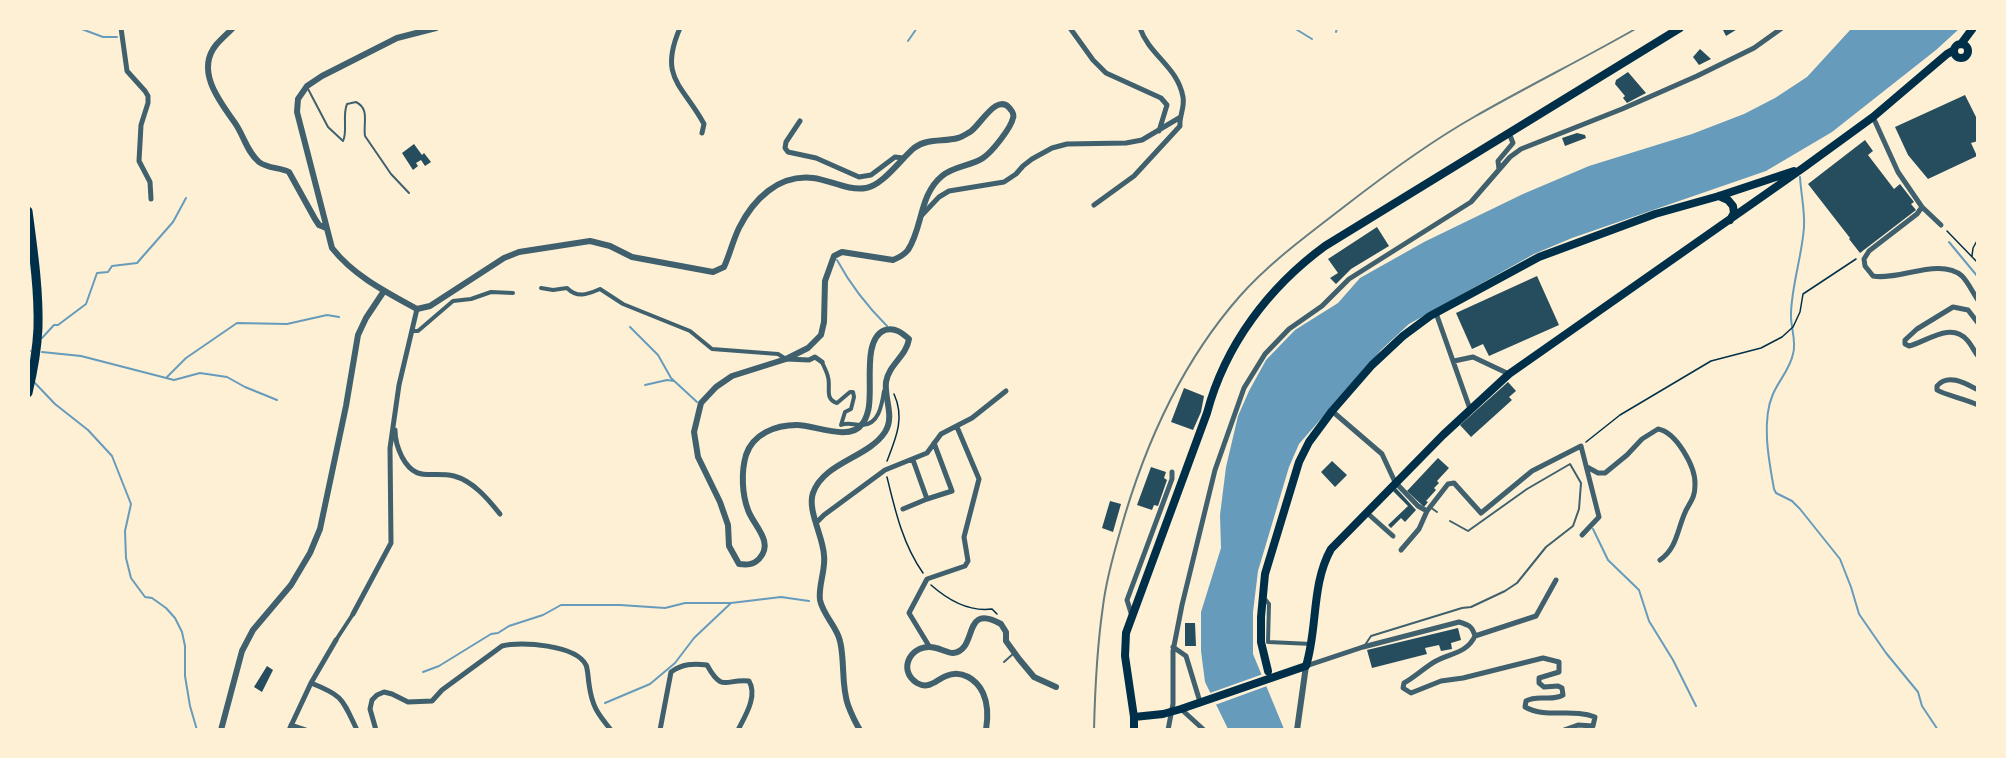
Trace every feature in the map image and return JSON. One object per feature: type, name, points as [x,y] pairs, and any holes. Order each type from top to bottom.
[{"type":"highway","points":[[28,211],[34,255],[38,328],[28,393]]},
{"type":"main road","points":[[1134,729],[1130,718],[1125,643],[1132,616],[1214,386],[1230,352],[1253,317],[1279,285],[1315,253],[1680,28]]},
{"type":"main road","points":[[1130,718],[1181,709],[1306,666],[1312,645],[1320,573],[1323,562],[1331,549],[1470,409],[1509,374],[1728,222],[1873,117],[1952,52],[1955,47],[1964,42],[1973,28]]},
{"type":"main road","points":[[1952,52],[1960,58],[1966,56],[1969,50],[1964,42]]},
{"type":"main road","points":[[1265,681],[1268,671],[1261,642],[1261,617],[1266,574],[1299,462],[1309,441],[1372,365],[1403,336],[1436,313],[1539,258],[1614,228],[1803,168]]},
{"type":"main road","points":[[1719,196],[1728,200],[1733,206],[1734,213],[1728,222]]},
{"type":"main road","points":[[1268,671],[1284,675]]},
{"type":"street","points":[[121,28],[127,71],[147,96],[148,103],[141,125],[139,161],[150,182],[151,199]]},
{"type":"street","points":[[233,28],[216,45],[210,56],[208,72],[213,91],[238,129],[249,152],[261,164],[290,172],[315,219],[319,225],[326,228]]},
{"type":"street","points":[[436,28],[397,38],[322,76],[306,87],[298,99],[297,112],[332,248],[344,264],[384,291],[417,309],[430,306],[504,258],[519,252],[560,248],[590,241],[610,246],[632,257],[713,272],[724,267],[738,230],[753,205],[774,186],[789,179],[812,178],[864,189],[876,186],[917,146],[935,140],[958,138],[974,130],[995,106],[1007,105],[1012,111],[1013,119],[1000,140],[983,158],[943,175],[932,186],[907,251],[893,260],[842,252],[834,256],[825,281],[824,322],[821,335],[808,348],[786,359],[739,374],[716,387],[701,403],[694,432],[698,457],[720,502],[728,525],[729,546],[739,564],[755,563],[765,549],[765,542],[748,512],[744,495],[744,466],[753,440],[765,431],[796,425],[845,433],[874,420],[880,412],[889,372],[894,363],[907,350],[909,339],[890,328],[881,331],[873,343],[870,355],[868,412],[862,425]]},
{"type":"street","points":[[680,28],[673,44],[672,73],[683,94],[696,109],[704,124],[702,133]]},
{"type":"street","points":[[1070,28],[1093,60],[1106,73],[1161,98],[1167,105],[1159,131]]},
{"type":"street","points":[[918,221],[939,196],[960,188],[1004,182],[1028,162],[1052,148],[1067,144],[1142,140],[1179,118],[1184,110],[1178,80],[1164,60],[1151,48],[1140,28]]},
{"type":"street","points":[[1168,729],[1167,713],[1173,649],[1215,470],[1244,388],[1265,354],[1289,328],[1322,306],[1349,279],[1471,202],[1510,157],[1521,149],[1697,76],[1754,48],[1782,28]]},
{"type":"street","points":[[1873,117],[1898,172],[1922,207],[1941,225]]},
{"type":"street","points":[[1094,205],[1134,176],[1145,165],[1180,126],[1179,118]]},
{"type":"street","points":[[800,121],[786,142],[785,148],[788,152],[816,158],[859,177],[872,175],[895,157],[903,158]]},
{"type":"street","points":[[1499,169],[1498,161],[1513,143],[1509,133]]},
{"type":"street","points":[[1922,207],[1917,214],[1869,251],[1864,259],[1865,266],[1873,276],[1883,278],[1940,268],[1961,275],[1977,300]]},
{"type":"street","points":[[541,288],[553,290],[567,288],[573,294],[582,295],[600,289],[623,304],[690,331],[712,349],[778,354],[786,359],[808,360],[815,357],[822,362],[828,378],[831,401],[837,403],[853,392],[851,409],[845,412],[841,425],[848,423],[862,425]]},
{"type":"street","points":[[221,729],[242,651],[253,630],[291,585],[310,553],[320,529],[346,406],[358,335],[384,291]]},
{"type":"street","points":[[413,331],[418,331],[453,301],[471,299],[491,292],[513,293]]},
{"type":"street","points":[[1977,323],[1968,310],[1953,307],[1917,329],[1905,340],[1905,344],[1909,346],[1946,332],[1958,334],[1966,338],[1977,356]]},
{"type":"street","points":[[306,729],[290,727],[311,683],[353,614],[391,543],[390,448],[399,385],[417,309]]},
{"type":"street","points":[[1436,313],[1470,409]]},
{"type":"street","points":[[1454,361],[1473,357],[1509,374]]},
{"type":"street","points":[[1977,390],[1960,380],[1946,380],[1937,386],[1937,390],[1942,393],[1964,398],[1977,405]]},
{"type":"street","points":[[859,729],[847,703],[840,639],[821,603],[820,588],[825,556],[812,500],[821,478],[875,442],[886,431],[890,417],[886,384]]},
{"type":"street","points":[[817,522],[885,470],[927,453],[941,434],[957,427],[988,407],[1006,392]]},
{"type":"street","points":[[1332,411],[1382,454],[1395,482],[1418,506],[1428,509]]},
{"type":"street","points":[[394,422],[396,445],[408,468],[416,473],[455,477],[470,484],[487,497],[500,514]]},
{"type":"street","points":[[928,646],[909,614],[927,579],[964,566],[968,561],[964,537],[979,480],[957,427]]},
{"type":"street","points":[[1587,467],[1598,473],[1605,473],[1627,456],[1642,439],[1658,429],[1673,436],[1693,470],[1696,482],[1695,493],[1684,514],[1672,549],[1660,560]]},
{"type":"street","points":[[903,509],[952,491],[934,443]]},
{"type":"street","points":[[1401,550],[1419,529],[1428,509],[1448,484],[1454,483],[1481,513],[1532,471],[1581,446],[1599,517],[1582,535]]},
{"type":"street","points":[[913,460],[927,499]]},
{"type":"street","points":[[1132,616],[1127,600],[1172,479],[1172,472]]},
{"type":"street","points":[[1366,512],[1393,536]]},
{"type":"street","points":[[1556,580],[1536,616],[1475,636],[1462,651],[1436,661],[1404,683],[1403,688],[1411,693],[1441,681],[1463,678],[1543,657],[1553,659],[1559,662],[1559,672],[1539,678],[1539,683],[1544,687],[1558,686],[1562,688],[1563,695],[1558,698],[1532,697],[1526,701],[1525,707],[1539,712],[1570,712],[1595,717],[1593,726],[1578,725],[1564,729]]},
{"type":"street","points":[[1263,596],[1269,604],[1268,642],[1312,645]]},
{"type":"street","points":[[986,729],[987,707],[978,683],[964,674],[947,675],[936,683],[925,685],[917,682],[910,675],[907,665],[912,653],[928,646],[953,653],[962,649],[967,643],[972,625],[980,619],[990,618],[1001,624],[1006,632],[1006,640],[1014,653],[1034,677],[1056,687]]},
{"type":"street","points":[[1297,729],[1306,666],[1363,647],[1460,622],[1469,625],[1475,636]]},
{"type":"street","points":[[376,729],[370,709],[372,699],[377,695],[384,692],[408,702],[432,701],[442,690],[502,646],[510,644],[528,644],[566,650],[579,657],[586,666],[591,701],[611,729]]},
{"type":"street","points":[[1173,649],[1186,656],[1200,702]]},
{"type":"street","points":[[660,729],[671,672],[677,667],[694,663],[706,665],[713,676],[722,682],[729,684],[741,680],[749,681],[752,686],[752,695],[747,712],[738,729]]},
{"type":"street","points":[[311,683],[341,698],[357,729]]},
{"type":"street","points":[[1181,709],[1204,729]]},
{"type":"lane","points":[[306,87],[328,127],[343,141],[347,104],[356,102],[361,104],[366,115],[363,128],[365,136],[392,174],[409,193]]},
{"type":"lane","points":[[1363,647],[1371,636],[1471,607],[1517,583],[1546,547],[1573,526],[1580,509],[1581,483],[1570,464],[1527,489],[1468,531],[1450,521]]},
{"type":"lane","points":[[1428,509],[1437,512]]},
{"type":"lane","points":[[1004,662],[1014,653]]},
{"type":"path","points":[[1941,225],[1977,262]]},
{"type":"path","points":[[1972,256],[1977,239]]},
{"type":"path","points":[[1581,446],[1620,415],[1711,361],[1761,348],[1782,337],[1793,327],[1800,312],[1803,294],[1859,256],[1864,259]]},
{"type":"path","points":[[885,470],[901,527],[914,559],[931,586],[952,601],[980,610],[992,609],[1000,617]]},
{"type":"water","points":[[1851,29],[1959,29],[1936,50],[1832,132],[1766,171],[1572,238],[1534,254],[1409,324],[1381,350],[1299,444],[1289,467],[1258,571],[1253,612],[1253,654],[1284,729],[1228,729],[1205,682],[1201,651],[1201,612],[1221,548],[1220,515],[1226,467],[1238,416],[1266,360],[1295,330],[1338,303],[1360,278],[1424,242],[1523,194],[1589,166],[1692,134],[1744,114],[1775,98],[1807,77]]},
{"type":"pier","points":[[1263,674],[1267,686],[1215,705],[1210,693]]},
{"type":"building","points":[[1722,28],[1739,28],[1726,36]]},
{"type":"building","points":[[1700,49],[1711,59],[1699,65],[1693,57]]},
{"type":"building","points":[[1628,72],[1646,93],[1627,103],[1623,98],[1625,96],[1615,84],[1616,80]]},
{"type":"building","points":[[1965,95],[1978,121],[1978,141],[1971,143],[1977,156],[1928,179],[1908,155],[1895,127]]},
{"type":"building","points":[[1577,133],[1585,135],[1586,138],[1565,146],[1562,138]]},
{"type":"building","points":[[1865,140],[1873,151],[1868,155],[1894,189],[1900,184],[1914,202],[1911,204],[1916,210],[1860,253],[1808,184]]},
{"type":"building","points":[[414,144],[431,162],[425,166],[421,160],[416,163],[418,166],[413,170],[402,153]]},
{"type":"building","points":[[1377,227],[1389,246],[1351,269],[1336,284],[1330,278],[1338,273],[1328,259]]},
{"type":"building","points":[[1537,276],[1559,325],[1489,356],[1483,344],[1472,349],[1456,313]]},
{"type":"building","points":[[1508,382],[1516,391],[1509,397],[1512,400],[1471,437],[1460,425]]},
{"type":"building","points":[[1184,388],[1204,396],[1201,412],[1193,430],[1171,422]]},
{"type":"building","points":[[1438,458],[1449,468],[1437,481],[1439,483],[1434,488],[1436,490],[1426,501],[1428,502],[1424,507],[1407,491]]},
{"type":"building","points":[[1332,461],[1347,475],[1335,487],[1321,472]]},
{"type":"building","points":[[1151,467],[1166,472],[1164,478],[1167,480],[1158,506],[1154,505],[1152,510],[1137,505]]},
{"type":"building","points":[[1396,488],[1416,510],[1405,522],[1401,518],[1391,528],[1388,525],[1408,506],[1393,491]]},
{"type":"building","points":[[1110,501],[1121,504],[1113,532],[1102,528]]},
{"type":"building","points":[[1185,623],[1195,623],[1196,646],[1185,646]]},
{"type":"building","points":[[1458,628],[1461,640],[1451,643],[1452,649],[1441,651],[1439,645],[1425,648],[1427,654],[1372,668],[1367,650]]},
{"type":"building","points":[[267,666],[273,670],[262,692],[254,687]]},
{"type":"waterway","points":[[79,28],[103,37],[117,37]]},
{"type":"waterway","points":[[908,41],[917,28]]},
{"type":"waterway","points":[[1294,28],[1312,39]]},
{"type":"waterway","points":[[1336,32],[1337,28]]},
{"type":"waterway","points":[[1800,177],[1804,227],[1792,302],[1794,349],[1792,359],[1773,394],[1767,416],[1767,441],[1774,489],[1776,493],[1792,501],[1800,509],[1840,559],[1859,614],[1886,653],[1918,692],[1922,706],[1938,730]]},
{"type":"waterway","points":[[42,338],[54,325],[58,325],[86,304],[97,273],[108,272],[112,266],[137,263],[173,222],[186,198]]},
{"type":"waterway","points":[[1949,242],[1978,277]]},
{"type":"waterway","points":[[837,260],[860,295],[887,326]]},
{"type":"waterway","points":[[167,377],[186,358],[237,323],[287,324],[327,315],[339,317]]},
{"type":"waterway","points":[[630,327],[658,355],[671,378],[697,402]]},
{"type":"waterway","points":[[42,352],[81,356],[174,380],[200,373],[227,377],[277,400]]},
{"type":"waterway","points":[[645,385],[667,380],[674,381]]},
{"type":"waterway","points":[[34,382],[55,404],[88,430],[112,456],[131,504],[125,531],[126,558],[131,578],[145,597],[152,598],[166,608],[175,618],[182,632],[185,646],[185,676],[197,730]]},
{"type":"waterway","points":[[1593,529],[1608,560],[1639,590],[1649,621],[1673,660],[1696,706]]},
{"type":"waterway","points":[[423,672],[439,666],[491,634],[543,615],[561,605],[665,608],[685,603],[731,603],[781,597],[809,601]]},
{"type":"waterway","points":[[605,703],[650,684],[675,663],[694,638],[730,604]]},
{"type":"railway","points":[[1094,730],[1098,652],[1104,597],[1112,559],[1130,500],[1140,468],[1166,407],[1199,349],[1219,322],[1240,296],[1277,260],[1408,159],[1474,117],[1637,28]]}]
